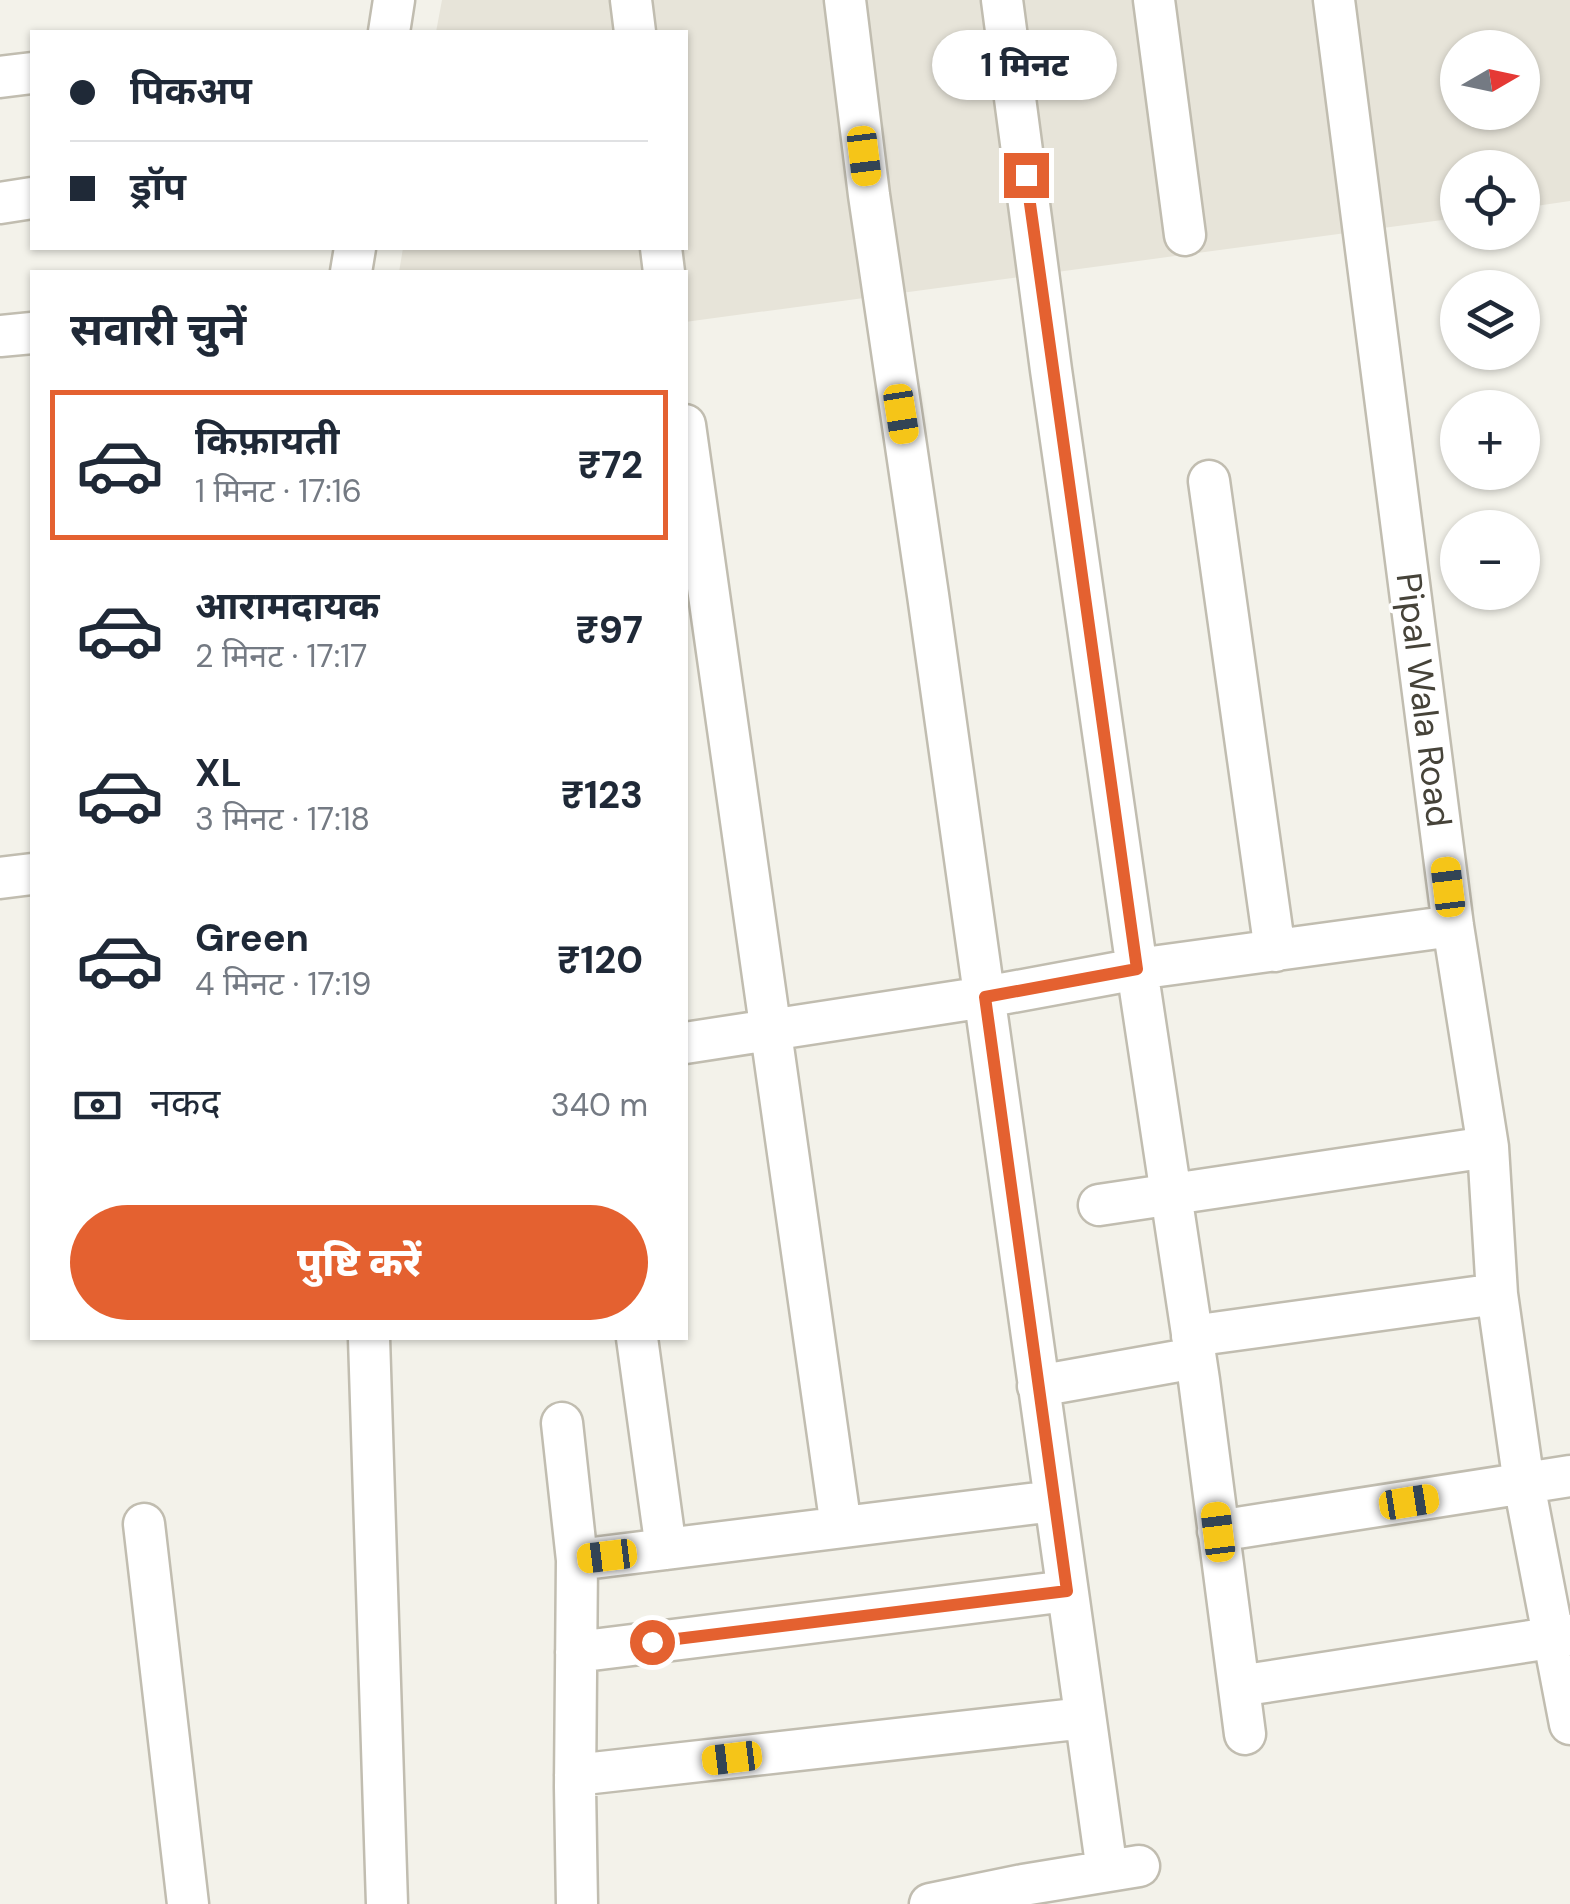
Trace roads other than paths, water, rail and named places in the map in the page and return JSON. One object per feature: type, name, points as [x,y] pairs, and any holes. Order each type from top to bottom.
[{"type":"street","points":[[630,0],[634,30]]},
{"type":"street","points":[[844,0],[868,195],[1085,1718],[1123,1869],[1024,1894],[930,1904]]},
{"type":"street","points":[[1002,0],[1048,351],[1194,1347],[1245,1734]]},
{"type":"street","points":[[1154,0],[1185,235]]},
{"type":"street","name":"Pipal Wala Road","points":[[1334,0],[1453,926],[1488,1147],[1498,1294],[1524,1484],[1562,1636],[1568,1710]]},
{"type":"street","points":[[0,77],[30,73]]},
{"type":"street","points":[[0,203],[30,198]]},
{"type":"street","points":[[0,336],[30,334]]},
{"type":"street","points":[[688,446],[841,1527]]},
{"type":"street","points":[[1209,481],[1275,952]]},
{"type":"street","points":[[0,878],[30,874]]},
{"type":"street","points":[[688,1044],[1137,969],[1453,926]]},
{"type":"street","points":[[1099,1204],[1488,1147]]},
{"type":"street","points":[[1038,1386],[1194,1347],[1498,1294]]},
{"type":"street","points":[[369,1340],[387,1904]]},
{"type":"street","points":[[637,1340],[666,1549]]},
{"type":"street","points":[[562,1424],[578,1560],[577,1904]]},
{"type":"street","points":[[1218,1532],[1570,1476]]},
{"type":"street","points":[[578,1560],[1054,1501]]},
{"type":"street","points":[[144,1524],[188,1904]]},
{"type":"street","points":[[576,1652],[1067,1591]]},
{"type":"street","points":[[1238,1686],[1562,1636]]},
{"type":"street","points":[[575,1775],[1085,1718]]}]
